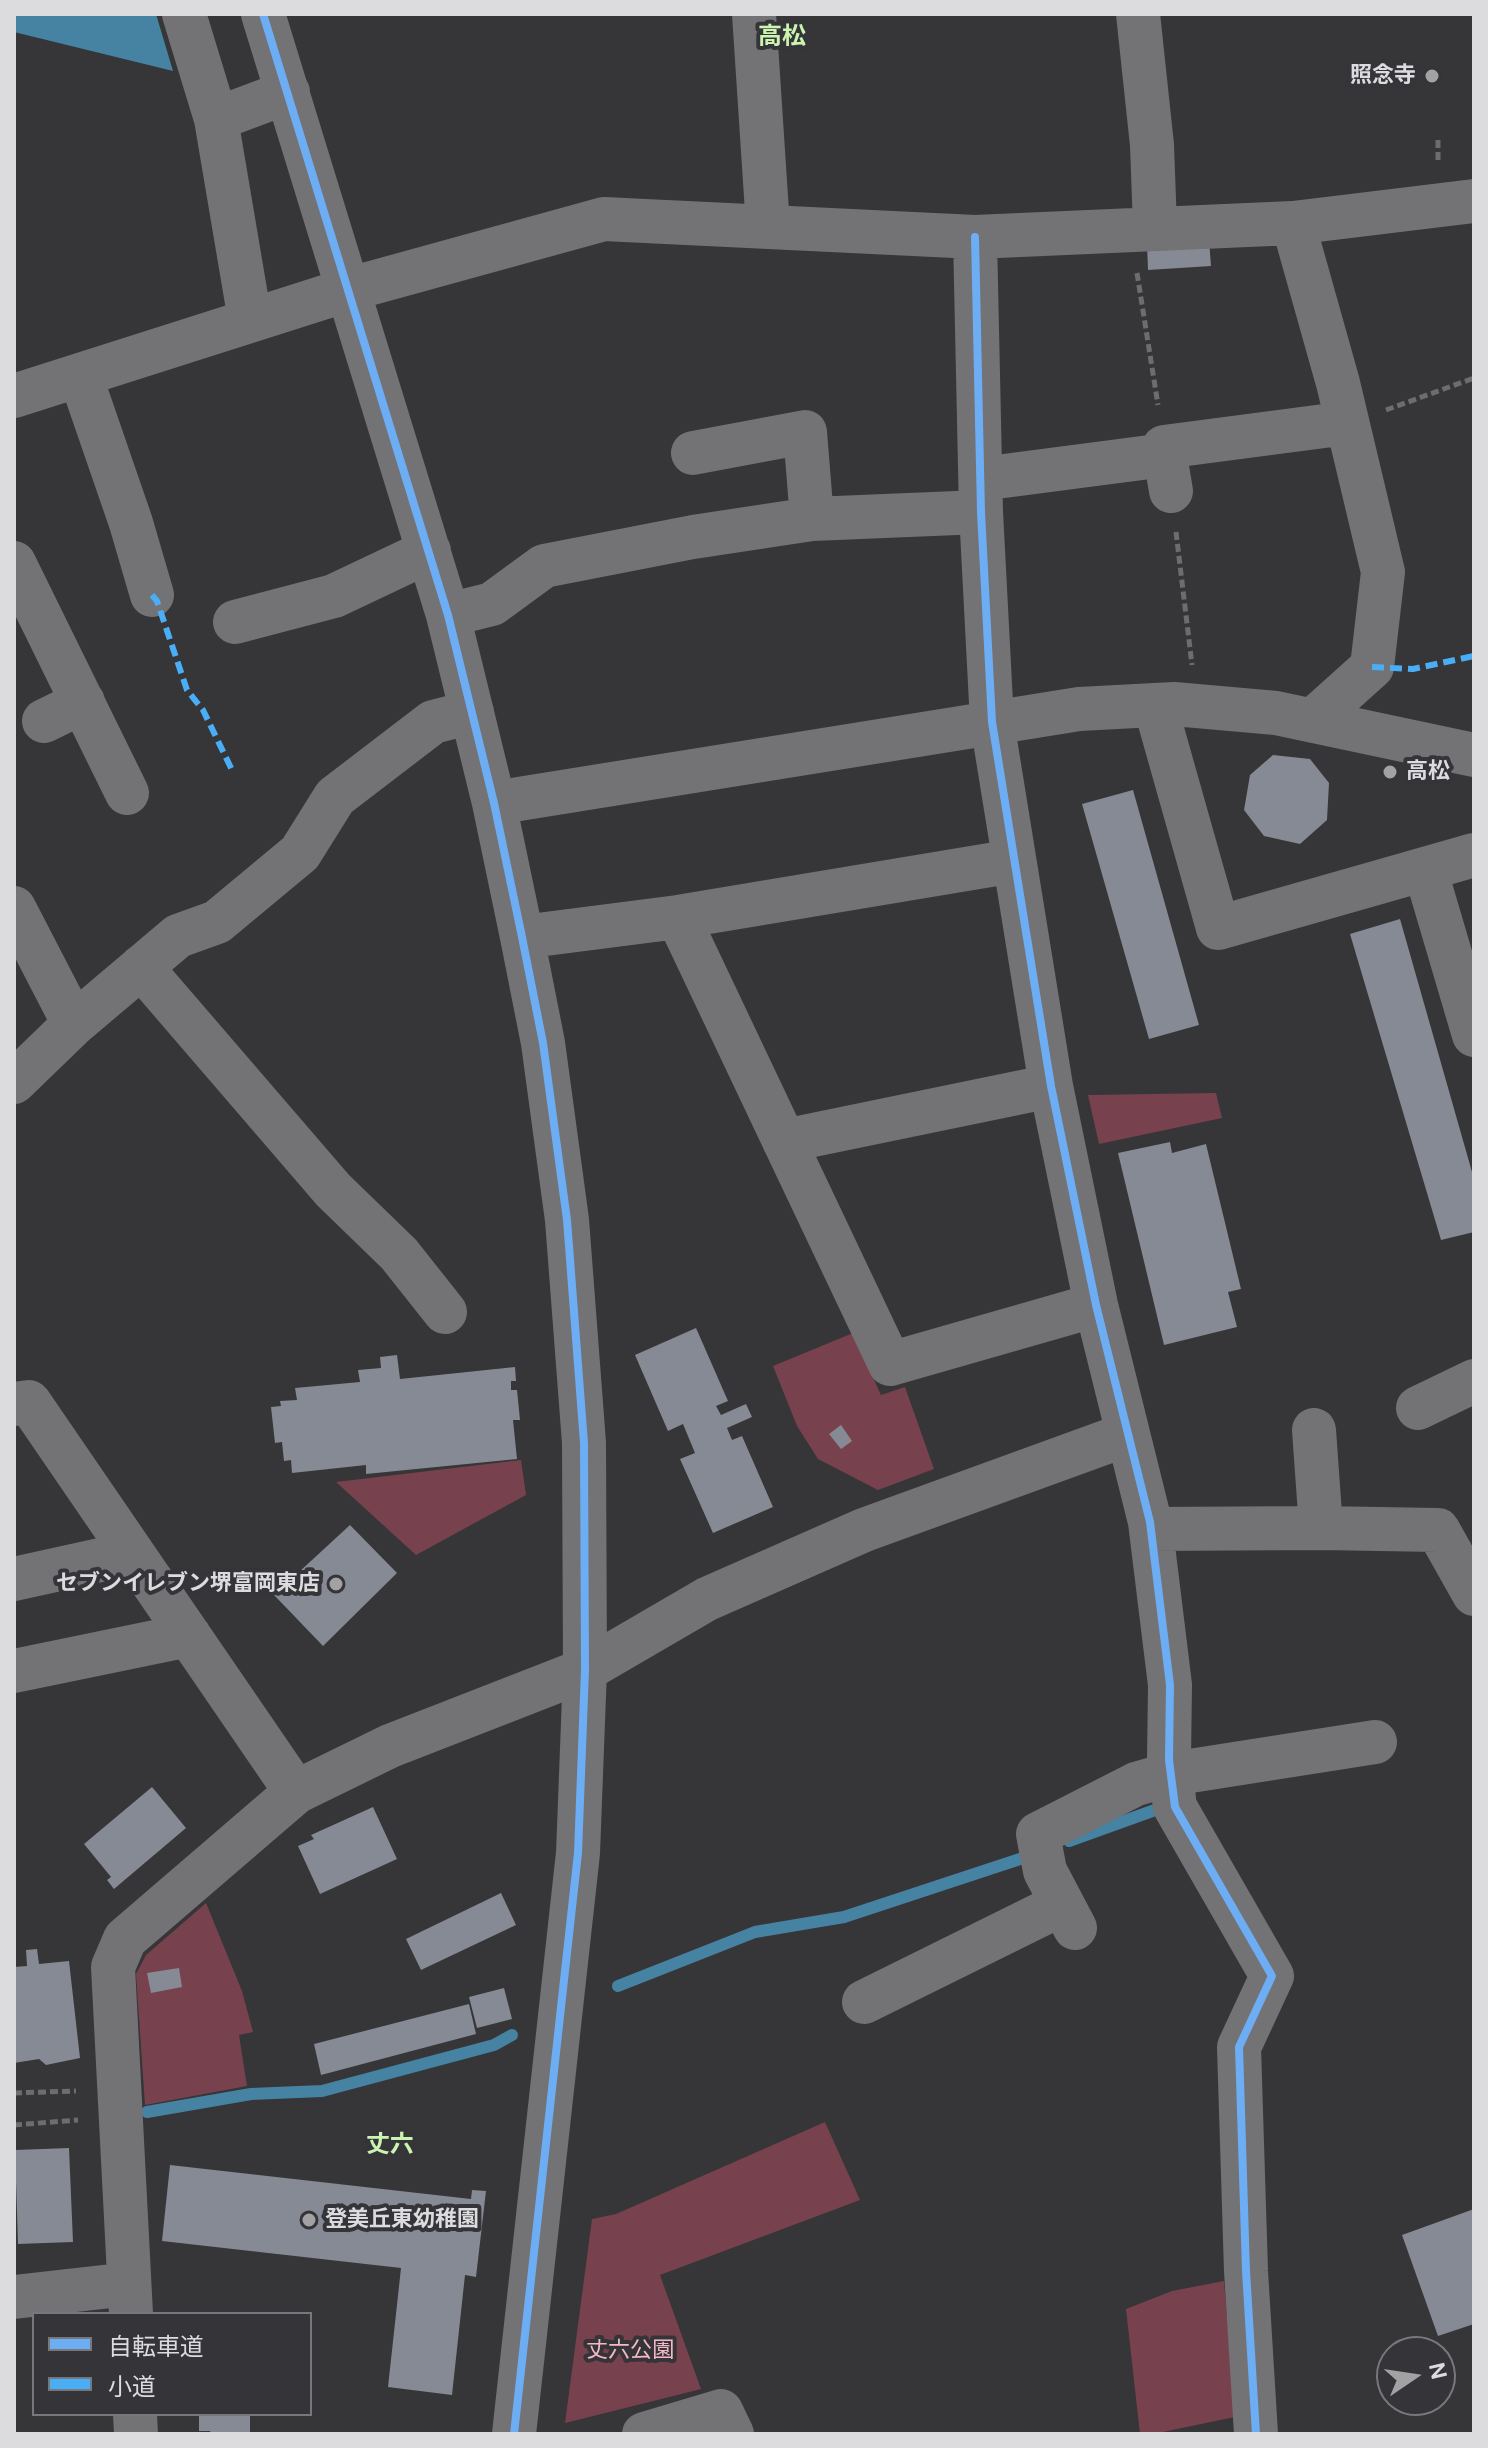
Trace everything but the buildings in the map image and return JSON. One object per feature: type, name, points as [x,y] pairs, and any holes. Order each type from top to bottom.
[{"type":"street","points":[[184,14],[216,119],[250,320]]},
{"type":"street","points":[[263,14],[448,615],[494,803],[543,1043],[567,1220],[584,1443],[585,1670],[578,1853],[514,2434]]},
{"type":"street","points":[[754,14],[768,227]]},
{"type":"street","points":[[1138,14],[1152,145],[1142,228]]},
{"type":"street","points":[[216,119],[288,92]]},
{"type":"street","points":[[14,396],[350,289],[604,219],[975,237],[1293,223],[1474,201]]},
{"type":"street","points":[[1293,223],[1383,572],[1372,667],[1313,720]]},
{"type":"street","points":[[975,237],[981,496],[992,722],[1051,1086],[1096,1305],[1151,1529],[1170,1685],[1171,1774],[1175,1807],[1272,1976],[1239,2047],[1246,2271],[1256,2434]]},
{"type":"street","points":[[80,375],[131,523],[152,595]]},
{"type":"street","points":[[1164,447],[1347,423]]},
{"type":"street","points":[[693,453],[805,432],[812,519]]},
{"type":"street","points":[[448,615],[492,604],[544,566],[693,537],[981,496],[1165,455],[1171,491]]},
{"type":"street","points":[[235,622],[334,596],[429,551]]},
{"type":"street","points":[[14,563],[127,793]]},
{"type":"street","points":[[44,721],[83,702]]},
{"type":"street","points":[[1176,705],[1218,928],[1474,855]]},
{"type":"street","points":[[494,803],[1079,709],[1176,705],[1276,713],[1474,755]]},
{"type":"street","points":[[14,1082],[74,1024],[178,936],[217,922],[300,853],[335,797],[433,722],[472,712]]},
{"type":"street","points":[[522,937],[678,917],[1014,861]]},
{"type":"street","points":[[1425,869],[1474,1035]]},
{"type":"street","points":[[14,908],[74,1024]]},
{"type":"street","points":[[678,917],[890,1364],[1096,1305]]},
{"type":"street","points":[[141,967],[333,1190],[399,1254],[445,1312]]},
{"type":"street","points":[[784,1141],[1051,1086]]},
{"type":"street","points":[[1418,1408],[1474,1381]]},
{"type":"street","points":[[14,1404],[29,1402],[296,1792]]},
{"type":"street","points":[[1314,1430],[1321,1528]]},
{"type":"street","points":[[14,2297],[130,2299],[113,1967],[125,1939],[296,1792],[390,1746],[585,1670],[707,1599],[864,1530],[1128,1434]]},
{"type":"street","points":[[1151,1529],[1438,1530],[1474,1594]]},
{"type":"street","points":[[14,1579],[132,1553]]},
{"type":"street","points":[[14,1671],[189,1635]]},
{"type":"street","points":[[864,2002],[1068,1916],[1045,1871],[1038,1834],[1136,1784],[1171,1774],[1375,1742]]},
{"type":"street","points":[[644,2434],[721,2411],[732,2434]]},
{"type":"path","points":[[1142,228],[1164,447]]},
{"type":"path","points":[[1347,423],[1474,378]]},
{"type":"path","points":[[1171,491],[1176,705]]},
{"type":"path","points":[[14,2093],[122,2103]]},
{"type":"path","points":[[14,2125],[122,2103]]},
{"type":"green space","points":[[1216,1093],[1222,1118],[1099,1144],[1088,1095]]},
{"type":"green space","points":[[853,1333],[881,1395],[905,1387],[934,1469],[878,1490],[818,1459],[797,1426],[773,1366]]},
{"type":"green space","points":[[521,1460],[526,1495],[416,1555],[336,1482]]},
{"type":"green space","points":[[206,1903],[242,1991],[253,2032],[239,2035],[247,2086],[145,2105],[136,1974],[146,1955]]},
{"type":"green space","name":"丈六公園","points":[[825,2122],[860,2200],[660,2275],[701,2389],[565,2423],[592,2219],[616,2214]]},
{"type":"green space","points":[[1224,2281],[1235,2417],[1140,2434],[1126,2309],[1172,2291]]},
{"type":"water","points":[[14,14],[156,14],[173,71],[14,32]]},
{"type":"waterway","points":[[1069,1841],[1155,1810]]},
{"type":"waterway","points":[[618,1986],[755,1932],[844,1917],[1023,1858]]},
{"type":"waterway","points":[[147,2112],[251,2094],[322,2091],[494,2045],[512,2035]]},
{"type":"marked path","points":[[152,595],[157,601],[187,690],[203,710],[232,770]]},
{"type":"marked path","points":[[1372,667],[1413,669],[1474,656]]},
{"type":"cycle path","points":[[263,14],[448,615],[494,803],[543,1043],[567,1220],[584,1443],[585,1670],[578,1853],[514,2434]]},
{"type":"cycle path","points":[[975,237],[981,512],[992,722],[1051,1086],[1096,1305],[1150,1522],[1170,1685],[1169,1760],[1175,1807],[1272,1976],[1239,2047],[1246,2271],[1256,2434]]},
{"type":"place","name":"照念寺","points":[[1432,76]]},
{"type":"place","name":"高松","points":[[1390,772]]},
{"type":"place","name":"セブンイレブン堺富岡東店","points":[[336,1584]]},
{"type":"place","name":"登美丘東幼稚園","points":[[309,2220]]},
{"type":"district","name":"高松","points":[[782,38]]},
{"type":"district","name":"丈六","points":[[390,2146]]}]
